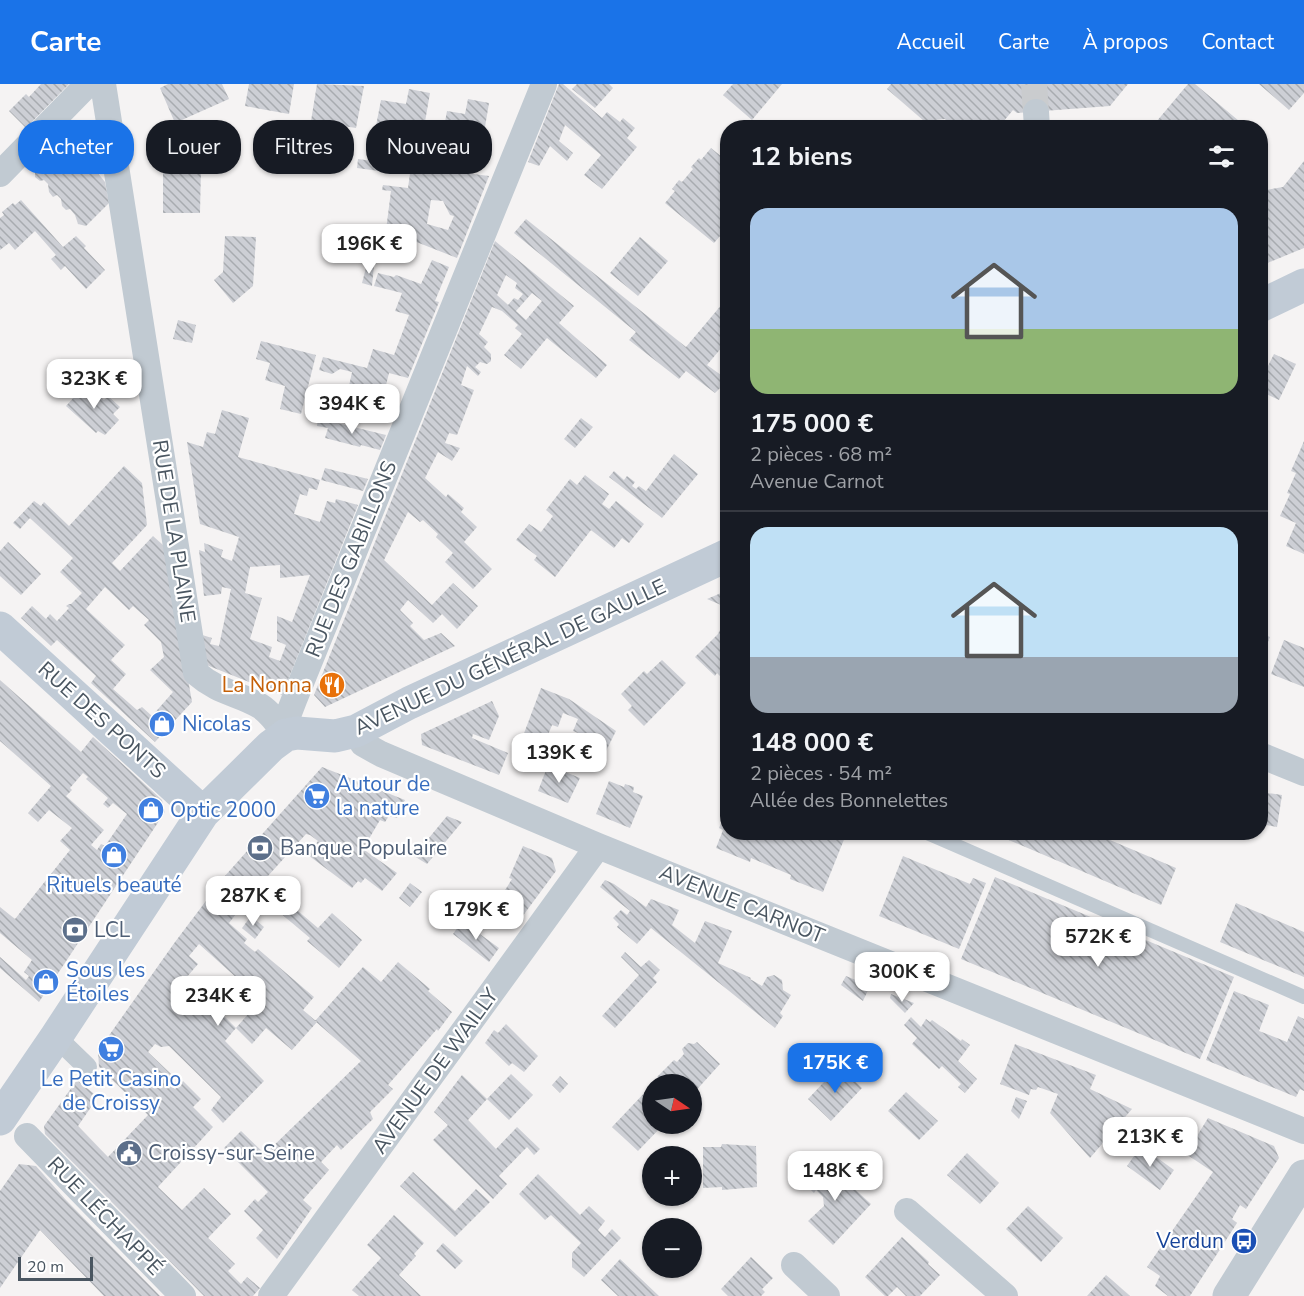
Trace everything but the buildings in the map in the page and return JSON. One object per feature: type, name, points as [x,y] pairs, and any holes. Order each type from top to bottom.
[{"type":"main road","points":[[1268,302],[1304,285]]},
{"type":"main road","name":"AVENUE DU GÉNÉRAL DE GAULLE","points":[[286,735],[297,733],[335,736],[356,730],[409,703],[720,559]]},
{"type":"main road","name":"RUE DES PONTS","points":[[0,628],[203,813]]},
{"type":"main road","points":[[13,1128],[56,1037],[203,813],[266,750],[286,735]]},
{"type":"street","points":[[0,174],[88,84]]},
{"type":"street","name":"RUE DE LA PLAINE","points":[[103,84],[196,673],[213,687],[261,706],[286,735]]},
{"type":"street","name":"RUE DES GABILLONS","points":[[286,735],[289,713],[294,700],[544,84]]},
{"type":"street","name":"AVENUE CARNOT","points":[[356,730],[363,744],[381,754],[598,846],[1304,1131]]},
{"type":"street","points":[[1268,758],[1304,773]]},
{"type":"street","name":"AVENUE DE WAILLY","points":[[272,1296],[598,846]]},
{"type":"street","points":[[56,1037],[87,1067]]},
{"type":"street","name":"RUE LÉCHAPPÉ","points":[[13,1128],[183,1296]]},
{"type":"street","points":[[1229,1296],[1304,1176]]},
{"type":"street","points":[[907,1211],[1005,1296]]},
{"type":"street","points":[[794,1265],[827,1296]]},
{"type":"lane","points":[[943,840],[1304,997]]},
{"type":"tunnel","points":[[1034,84],[1036,112]]},
{"type":"place","name":"La Nonna","points":[[332,685]]},
{"type":"place","name":"Nicolas","points":[[162,724]]},
{"type":"place","name":"Autour de la nature","points":[[317,796]]},
{"type":"place","name":"Optic 2000","points":[[151,810]]},
{"type":"place","name":"Banque Populaire","points":[[260,848]]},
{"type":"place","name":"Rituels beauté","points":[[114,855]]},
{"type":"place","name":"LCL","points":[[75,930]]},
{"type":"place","name":"Sous les Étoiles","points":[[46,982]]},
{"type":"place","name":"Le Petit Casino de Croissy","points":[[111,1049]]},
{"type":"place","name":"Croissy-sur-Seine","points":[[129,1153]]},
{"type":"place","name":"Verdun","points":[[1244,1241]]}]
